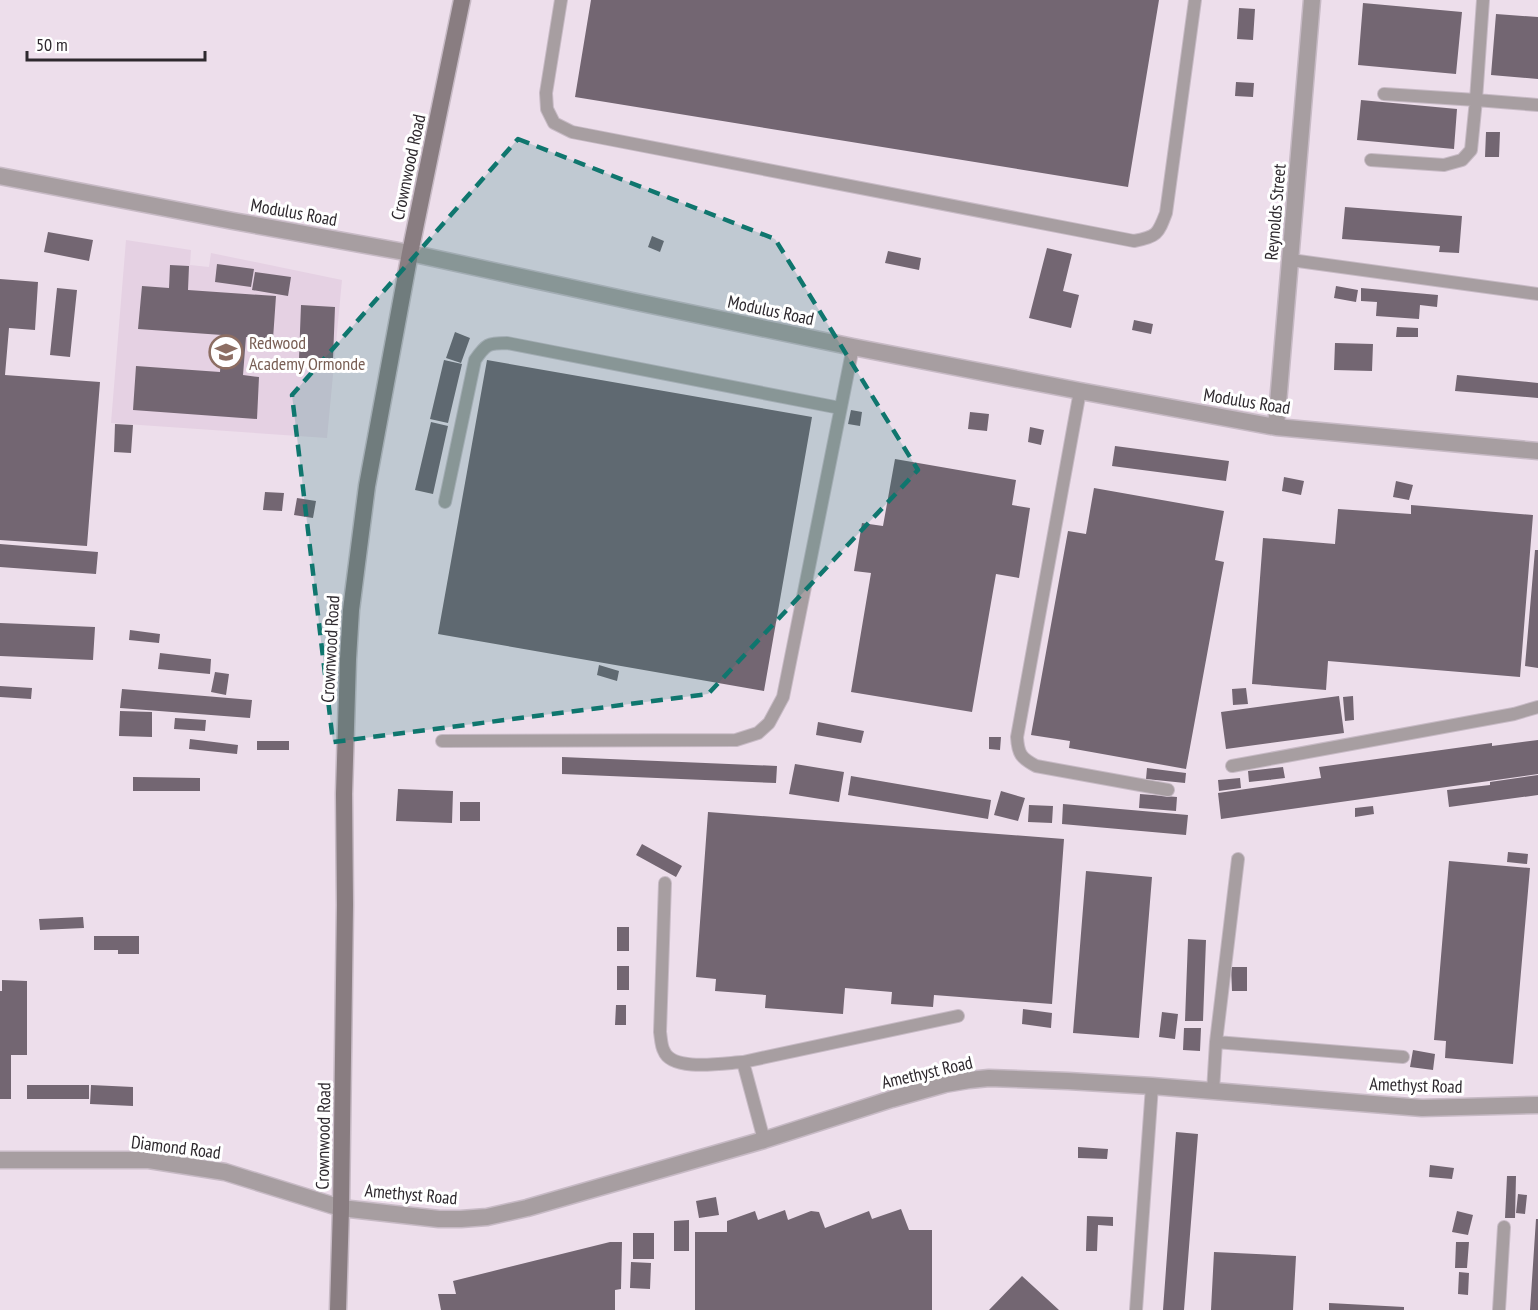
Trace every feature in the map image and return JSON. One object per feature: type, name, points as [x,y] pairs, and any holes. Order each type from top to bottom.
[{"type":"main road","name":"Crownwood Road","points":[[338,1310],[345,905],[344,794],[351,609],[367,486],[410,252],[462,0]]},
{"type":"street","name":"Reynolds Street","points":[[1276,427],[1312,0]]},
{"type":"street","name":"Modulus Road","points":[[0,176],[410,252],[853,347],[1276,427],[1538,451]]},
{"type":"street","name":"Amethyst Road","points":[[341,1208],[439,1219],[486,1217],[527,1208],[764,1140],[945,1084],[989,1078],[1152,1086],[1422,1108],[1538,1105]]},
{"type":"street","name":"Diamond Road","points":[[0,1160],[149,1160],[225,1172],[341,1208]]},
{"type":"lane","points":[[561,0],[546,93],[547,109],[554,123],[572,132],[1134,242],[1150,238],[1160,230],[1166,213],[1196,0]]},
{"type":"lane","points":[[1371,160],[1444,165],[1462,160],[1471,150],[1484,0]]},
{"type":"lane","points":[[1384,94],[1538,105]]},
{"type":"lane","points":[[1291,260],[1538,294]]},
{"type":"lane","points":[[445,502],[475,360],[484,347],[492,343],[507,343],[840,408]]},
{"type":"lane","points":[[442,741],[736,740],[758,733],[769,723],[783,697],[853,347]]},
{"type":"lane","points":[[1080,391],[1017,737],[1017,750],[1025,761],[1036,766],[1168,790]]},
{"type":"lane","points":[[1232,766],[1514,714],[1538,707]]},
{"type":"lane","points":[[1213,1091],[1216,1042],[1238,860]]},
{"type":"lane","points":[[665,883],[660,1032],[664,1053],[672,1060],[685,1065],[743,1062],[958,1016]]},
{"type":"lane","points":[[1216,1042],[1402,1057]]},
{"type":"lane","points":[[743,1062],[764,1140]]},
{"type":"lane","points":[[1136,1310],[1152,1086]]},
{"type":"lane","points":[[1499,1310],[1504,1227]]},
{"type":"highlighted area","points":[[518,139],[775,239],[918,470],[708,694],[333,742],[292,395]]},
{"type":"shaded area","name":"Redwood Academy Ormonde","points":[[126,240],[191,250],[190,265],[209,267],[211,253],[342,280],[327,438],[111,423]]},
{"type":"building","points":[[591,0],[1159,0],[1128,187],[575,97]]},
{"type":"building","points":[[1363,3],[1462,12],[1456,74],[1358,65]]},
{"type":"building","points":[[1239,8],[1255,9],[1253,40],[1237,39]]},
{"type":"building","points":[[1496,14],[1538,17],[1538,79],[1491,75]]},
{"type":"building","points":[[1236,82],[1254,83],[1253,97],[1235,96]]},
{"type":"building","points":[[1361,100],[1457,109],[1454,149],[1357,140]]},
{"type":"building","points":[[1486,132],[1500,132],[1499,157],[1485,157]]},
{"type":"building","points":[[1345,207],[1462,216],[1459,253],[1439,252],[1440,246],[1342,239]]},
{"type":"building","points":[[48,232],[93,240],[89,261],[44,252]]},
{"type":"building","points":[[652,236],[664,241],[660,252],[648,247]]},
{"type":"building","points":[[1047,248],[1072,254],[1063,291],[1079,295],[1071,328],[1029,318]]},
{"type":"building","points":[[888,251],[921,258],[919,270],[885,263]]},
{"type":"building","points":[[217,264],[254,269],[251,287],[215,282]]},
{"type":"building","points":[[170,265],[189,266],[188,290],[276,296],[273,339],[246,337],[243,375],[259,377],[257,419],[133,410],[136,366],[220,372],[222,335],[138,329],[142,286],[169,288]]},
{"type":"building","points":[[255,272],[291,277],[288,296],[252,290]]},
{"type":"building","points":[[0,279],[38,282],[35,330],[9,328],[5,375],[100,382],[87,546],[0,540]]},
{"type":"building","points":[[1336,286],[1358,290],[1356,302],[1334,298]]},
{"type":"building","points":[[57,288],[77,290],[70,357],[50,355]]},
{"type":"building","points":[[1361,288],[1438,295],[1437,307],[1420,305],[1419,319],[1376,316],[1377,302],[1361,301]]},
{"type":"building","points":[[301,305],[335,307],[333,359],[299,358]]},
{"type":"building","points":[[1134,320],[1153,324],[1151,334],[1132,330]]},
{"type":"building","points":[[1397,327],[1418,328],[1418,337],[1396,337]]},
{"type":"building","points":[[455,332],[470,338],[461,363],[446,358]]},
{"type":"building","points":[[1335,343],[1373,344],[1372,371],[1334,370]]},
{"type":"building","points":[[444,360],[462,364],[448,423],[430,419]]},
{"type":"building","points":[[487,360],[812,417],[764,691],[438,634]]},
{"type":"building","points":[[1457,375],[1538,383],[1538,398],[1455,391]]},
{"type":"building","points":[[851,410],[862,412],[860,426],[848,424]]},
{"type":"building","points":[[970,412],[989,414],[987,431],[968,429]]},
{"type":"building","points":[[431,422],[448,426],[433,494],[415,490]]},
{"type":"building","points":[[115,424],[133,425],[131,453],[114,452]]},
{"type":"building","points":[[1030,427],[1044,430],[1041,445],[1028,442]]},
{"type":"building","points":[[1115,446],[1229,461],[1226,481],[1112,466]]},
{"type":"building","points":[[895,459],[1016,480],[1012,505],[1030,508],[1019,578],[996,574],[972,712],[851,692],[871,573],[854,571],[862,523],[883,526]]},
{"type":"building","points":[[1284,477],[1304,481],[1301,495],[1282,491]]},
{"type":"building","points":[[1396,481],[1413,485],[1409,500],[1393,497]]},
{"type":"building","points":[[1094,488],[1224,511],[1215,560],[1224,562],[1186,769],[1069,748],[1070,741],[1031,735],[1068,531],[1086,534]]},
{"type":"building","points":[[265,492],[284,493],[282,511],[263,510]]},
{"type":"building","points":[[297,498],[316,501],[313,518],[294,515]]},
{"type":"building","points":[[1411,505],[1533,515],[1520,677],[1328,661],[1326,690],[1252,684],[1263,538],[1335,544],[1338,509],[1411,514]]},
{"type":"building","points":[[0,544],[98,552],[96,574],[0,567]]},
{"type":"building","points":[[1535,550],[1538,550],[1538,668],[1525,666]]},
{"type":"building","points":[[0,623],[95,627],[93,660],[0,656]]},
{"type":"building","points":[[130,630],[160,634],[159,643],[129,640]]},
{"type":"building","points":[[160,653],[211,659],[210,674],[158,669]]},
{"type":"building","points":[[599,665],[619,671],[617,681],[597,675]]},
{"type":"building","points":[[215,672],[229,674],[226,695],[211,692]]},
{"type":"building","points":[[0,686],[32,688],[31,699],[0,697]]},
{"type":"building","points":[[1246,688],[1248,704],[1233,705],[1232,689]]},
{"type":"building","points":[[122,689],[252,700],[250,718],[120,708]]},
{"type":"building","points":[[1339,696],[1344,733],[1226,749],[1221,712]]},
{"type":"building","points":[[1353,696],[1354,720],[1345,721],[1343,697]]},
{"type":"building","points":[[120,711],[152,712],[152,737],[119,736]]},
{"type":"building","points":[[175,718],[206,720],[205,731],[174,729]]},
{"type":"building","points":[[818,722],[864,731],[861,743],[816,735]]},
{"type":"building","points":[[989,737],[1001,737],[1000,750],[989,749]]},
{"type":"building","points":[[190,739],[238,745],[237,754],[189,749]]},
{"type":"building","points":[[1538,740],[1538,774],[1221,819],[1218,793],[1321,778],[1319,767],[1492,743],[1492,746]]},
{"type":"building","points":[[257,741],[289,741],[289,750],[257,750]]},
{"type":"building","points":[[562,757],[777,766],[776,783],[562,774]]},
{"type":"building","points":[[795,764],[844,772],[839,802],[789,794]]},
{"type":"building","points":[[1283,767],[1285,778],[1249,782],[1248,771]]},
{"type":"building","points":[[1147,768],[1186,773],[1185,783],[1146,779]]},
{"type":"building","points":[[1538,775],[1538,795],[1449,807],[1447,790],[1490,785],[1490,782]]},
{"type":"building","points":[[851,776],[991,800],[988,819],[848,795]]},
{"type":"building","points":[[133,777],[200,778],[200,791],[133,791]]},
{"type":"building","points":[[1240,778],[1241,788],[1219,791],[1218,780]]},
{"type":"building","points":[[398,789],[453,791],[452,823],[396,821]]},
{"type":"building","points":[[1001,791],[1025,798],[1018,821],[994,815]]},
{"type":"building","points":[[1140,794],[1177,797],[1176,811],[1139,808]]},
{"type":"building","points":[[460,802],[480,802],[480,821],[460,821]]},
{"type":"building","points":[[1063,804],[1188,815],[1186,835],[1062,824]]},
{"type":"building","points":[[1029,805],[1053,806],[1052,823],[1028,822]]},
{"type":"building","points":[[1373,806],[1374,814],[1355,817],[1355,808]]},
{"type":"building","points":[[708,812],[1064,839],[1052,1004],[934,995],[933,1007],[891,1004],[892,992],[845,988],[843,1014],[765,1008],[766,995],[715,991],[716,979],[696,977]]},
{"type":"building","points":[[642,844],[682,866],[676,877],[636,855]]},
{"type":"building","points":[[1508,852],[1528,854],[1527,864],[1507,862]]},
{"type":"building","points":[[1449,861],[1530,868],[1513,1064],[1445,1058],[1446,1041],[1434,1040]]},
{"type":"building","points":[[1086,871],[1152,877],[1139,1038],[1073,1033]]},
{"type":"building","points":[[83,917],[84,928],[40,930],[39,919]]},
{"type":"building","points":[[617,927],[629,927],[629,951],[617,951]]},
{"type":"building","points":[[94,936],[139,936],[139,954],[118,954],[118,950],[94,950]]},
{"type":"building","points":[[1188,939],[1206,940],[1203,1021],[1185,1021]]},
{"type":"building","points":[[617,966],[629,966],[629,990],[617,990]]},
{"type":"building","points":[[1231,967],[1247,967],[1247,991],[1232,991]]},
{"type":"building","points":[[2,980],[27,981],[27,1055],[11,1055],[11,1099],[0,1099],[0,991],[2,991]]},
{"type":"building","points":[[616,1005],[626,1005],[626,1025],[615,1025]]},
{"type":"building","points":[[1023,1009],[1052,1013],[1051,1028],[1022,1024]]},
{"type":"building","points":[[1162,1012],[1178,1014],[1175,1039],[1159,1037]]},
{"type":"building","points":[[1184,1028],[1201,1028],[1200,1051],[1183,1050]]},
{"type":"building","points":[[1413,1050],[1435,1054],[1433,1070],[1410,1067]]},
{"type":"building","points":[[27,1085],[89,1085],[89,1099],[27,1099]]},
{"type":"building","points":[[91,1085],[133,1087],[133,1106],[90,1104]]},
{"type":"building","points":[[1176,1132],[1198,1134],[1184,1310],[1163,1310]]},
{"type":"building","points":[[1078,1147],[1108,1149],[1107,1159],[1078,1158]]},
{"type":"building","points":[[1430,1165],[1454,1168],[1452,1179],[1429,1177]]},
{"type":"building","points":[[1507,1176],[1516,1176],[1515,1218],[1505,1218]]},
{"type":"building","points":[[1518,1194],[1527,1195],[1525,1214],[1516,1213]]},
{"type":"building","points":[[716,1197],[719,1215],[699,1218],[696,1201]]},
{"type":"building","points":[[901,1209],[909,1230],[932,1230],[932,1310],[695,1310],[695,1232],[727,1232],[727,1221],[755,1211],[758,1220],[785,1210],[788,1220],[811,1211],[819,1212],[825,1228],[869,1211],[872,1219]]},
{"type":"building","points":[[1457,1211],[1473,1215],[1468,1235],[1452,1232]]},
{"type":"building","points":[[1087,1216],[1113,1217],[1113,1226],[1098,1225],[1097,1251],[1086,1251]]},
{"type":"building","points":[[1536,1219],[1538,1219],[1538,1310],[1530,1310]]},
{"type":"building","points":[[689,1220],[689,1251],[674,1251],[674,1221]]},
{"type":"building","points":[[633,1233],[654,1233],[654,1259],[633,1259]]},
{"type":"building","points":[[610,1242],[622,1242],[621,1289],[615,1290],[615,1310],[441,1310],[438,1294],[456,1294],[453,1281]]},
{"type":"building","points":[[1456,1242],[1469,1242],[1467,1268],[1455,1268]]},
{"type":"building","points":[[1214,1252],[1296,1256],[1293,1310],[1211,1310]]},
{"type":"building","points":[[631,1262],[651,1263],[650,1289],[630,1288]]},
{"type":"building","points":[[1459,1272],[1469,1273],[1468,1295],[1458,1294]]},
{"type":"building","points":[[1022,1276],[1059,1310],[989,1310]]},
{"type":"building","points":[[1329,1303],[1404,1307],[1404,1310],[1329,1310]]},
{"type":"place","name":"Redwood Academy Ormonde","points":[[226,352]]}]
